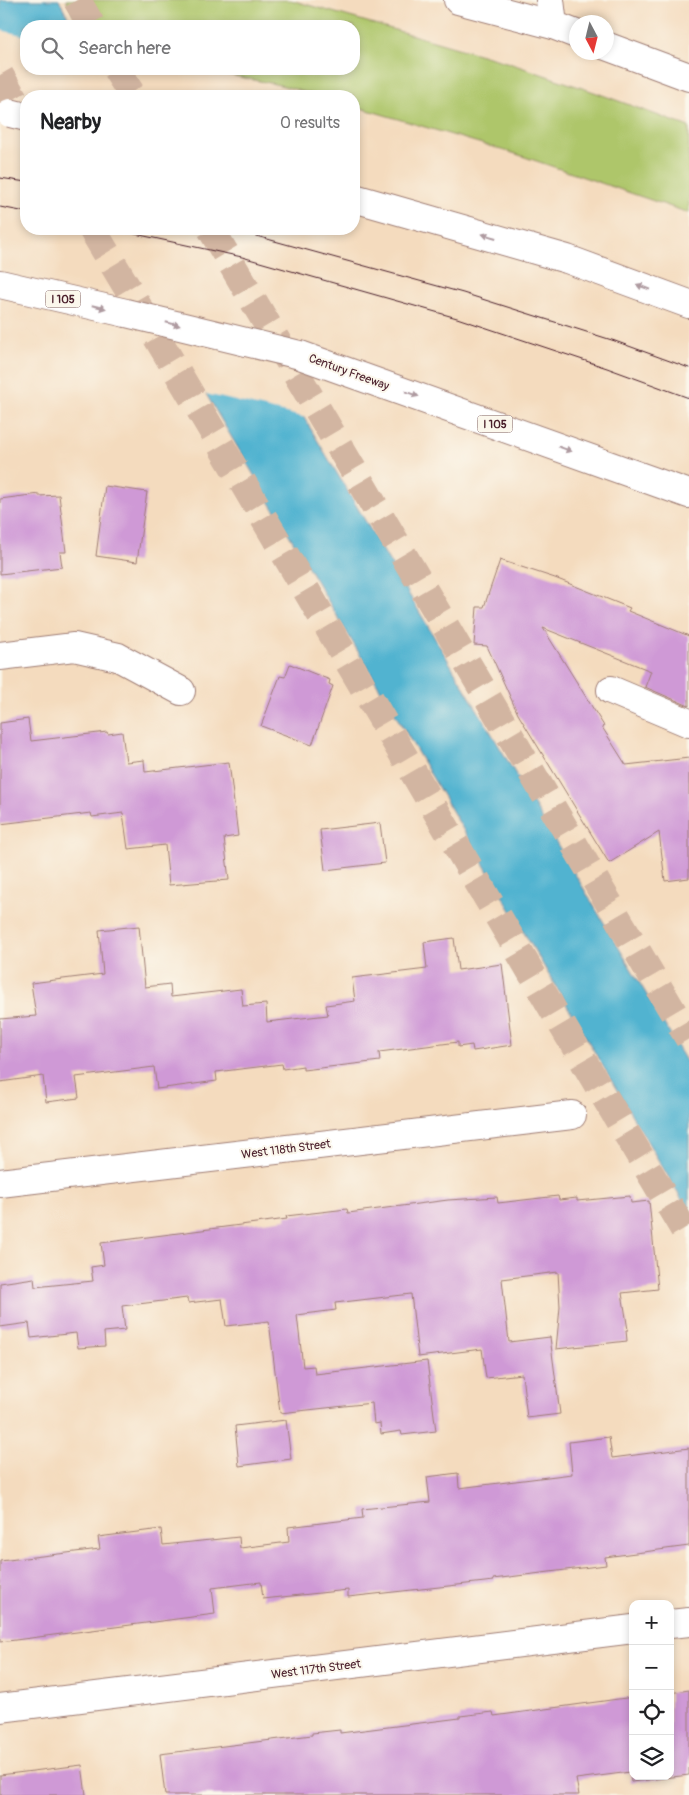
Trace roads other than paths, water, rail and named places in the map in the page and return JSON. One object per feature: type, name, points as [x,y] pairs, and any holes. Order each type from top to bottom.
[{"type":"main road","points":[[458,0],[560,20]]},
{"type":"main road","points":[[614,49],[689,77]]},
{"type":"main road","points":[[360,200],[567,258],[689,304]]},
{"type":"main road","name":"Century Freeway","points":[[0,284],[300,355],[689,494]]},
{"type":"main road","points":[[0,656],[74,647],[118,657],[181,691]]},
{"type":"main road","points":[[610,690],[689,723]]},
{"type":"main road","name":"West 118th Street","points":[[0,1182],[572,1114]]},
{"type":"main road","points":[[674,1624],[689,1622]]},
{"type":"main road","name":"West 117th Street","points":[[0,1708],[629,1629]]},
{"type":"water","points":[[0,0],[59,0],[70,20],[20,20],[20,75],[26,75],[26,90],[22,90],[0,56]]},
{"type":"water","points":[[109,235],[196,235],[689,1066],[689,1212],[206,394]]},
{"type":"tunnel","points":[[77,0],[89,20]]},
{"type":"tunnel","points":[[0,75],[20,109]]},
{"type":"tunnel","points":[[120,75],[129,90]]},
{"type":"tunnel","points":[[96,235],[689,1238]]},
{"type":"tunnel","points":[[215,235],[689,1039]]},
{"type":"tram line","points":[[0,178],[20,181]]},
{"type":"tram line","points":[[0,207],[20,211]]},
{"type":"tram line","points":[[140,235],[242,257],[457,318],[607,368],[689,398]]},
{"type":"tram line","points":[[253,235],[463,293],[615,341],[689,368]]}]
